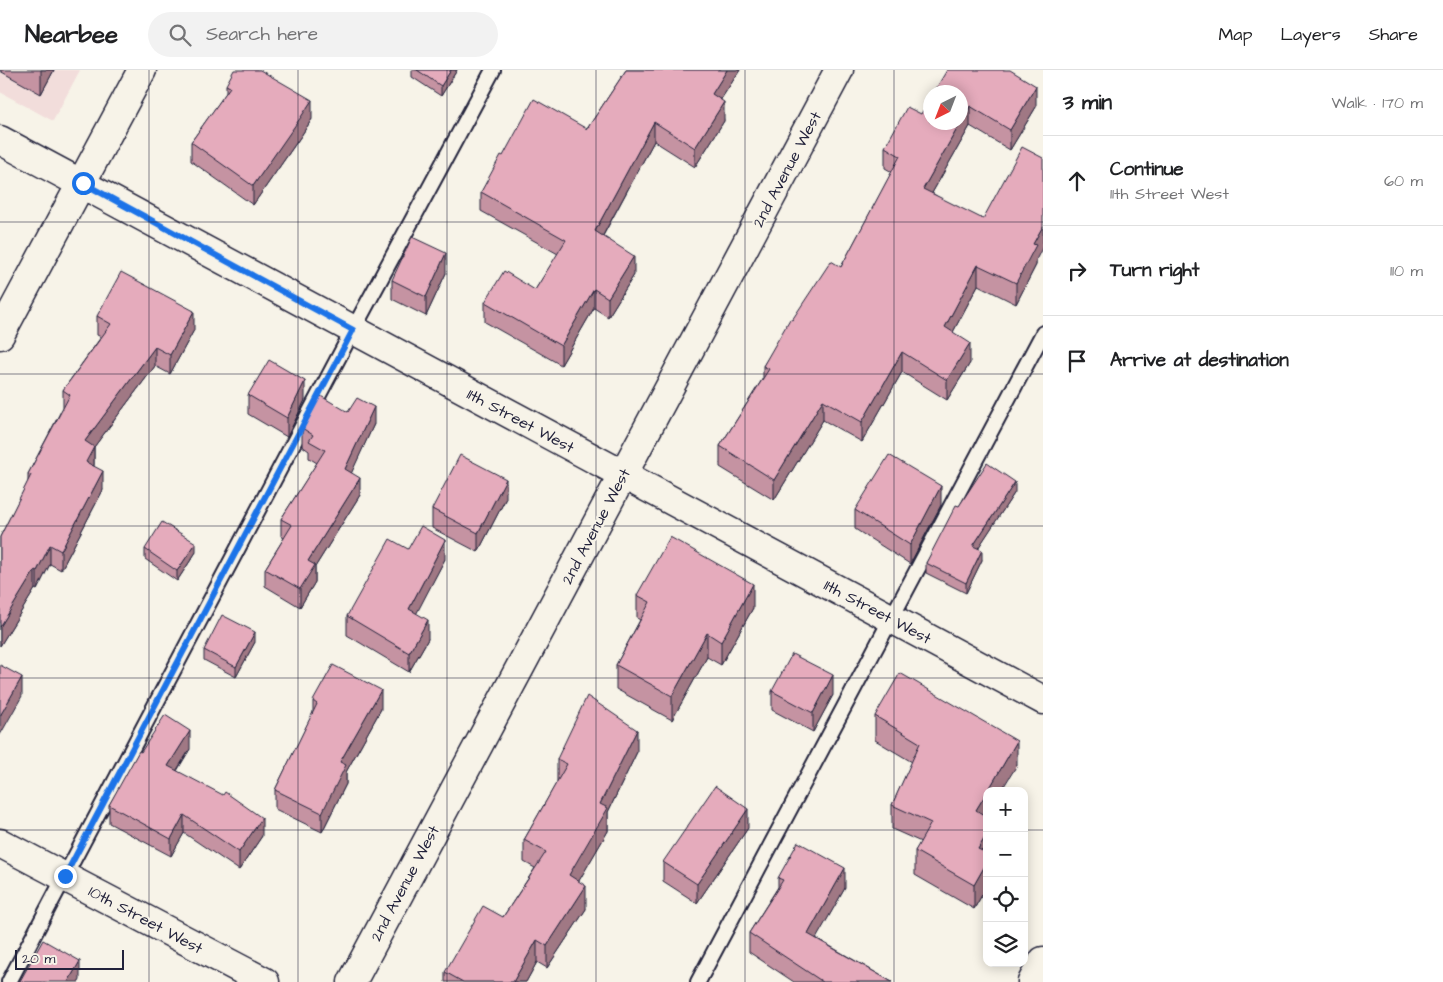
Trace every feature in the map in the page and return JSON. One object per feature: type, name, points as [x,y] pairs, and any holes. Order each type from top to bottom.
[{"type":"street","points":[[0,335],[142,70]]},
{"type":"street","name":"2nd Avenue West","points":[[352,982],[838,70]]},
{"type":"street","name":"11th Street West","points":[[0,140],[1043,700]]},
{"type":"street","name":"10th Street West","points":[[0,843],[265,982]]},
{"type":"street","points":[[1032,982],[1043,961]]},
{"type":"lane","points":[[9,982],[353,330],[493,70]]},
{"type":"lane","points":[[698,982],[1043,333]]},
{"type":"shaded area","points":[[0,70],[80,70],[53,121],[0,92]]},
{"type":"building","points":[[234,70],[260,70],[312,100],[253,186],[191,142],[230,87],[226,85]]},
{"type":"building","points":[[417,70],[451,70],[441,86]]},
{"type":"building","points":[[626,70],[727,70],[712,94],[724,102],[695,148],[654,122],[595,231],[634,256],[608,298],[594,289],[561,346],[485,302],[504,271],[535,290],[566,240],[481,192],[534,99],[587,129]]},
{"type":"building","points":[[947,70],[1010,70],[1036,86],[1010,130],[970,106],[968,110],[968,85],[938,85]]},
{"type":"building","points":[[907,107],[921,114],[923,110],[923,130],[956,130],[923,189],[983,219],[1022,147],[1043,158],[1043,226],[1033,244],[1036,245],[1016,283],[978,265],[945,327],[970,343],[947,380],[902,352],[862,422],[823,400],[774,480],[720,446],[769,369],[763,366],[790,319],[792,320],[831,261],[841,267],[900,156],[885,147]]},
{"type":"building","points":[[412,237],[446,253],[426,297],[392,280]]},
{"type":"building","points":[[121,272],[194,311],[170,355],[155,347],[85,441],[94,447],[86,462],[103,471],[61,551],[50,545],[37,571],[35,570],[0,627],[0,537],[31,475],[28,474],[70,395],[63,390],[111,324],[97,316]]},
{"type":"building","points":[[269,360],[305,381],[287,418],[248,395]]},
{"type":"building","points":[[319,395],[348,412],[357,398],[374,407],[345,469],[360,478],[308,561],[315,565],[300,589],[265,569],[292,525],[281,519],[325,450],[309,441],[313,435],[302,428]]},
{"type":"building","points":[[460,455],[506,479],[478,533],[432,509]]},
{"type":"building","points":[[889,455],[941,486],[910,545],[855,510]]},
{"type":"building","points":[[987,463],[1015,482],[973,546],[982,550],[966,583],[926,563],[956,505],[959,506]]},
{"type":"building","points":[[162,522],[196,543],[177,571],[145,549]]},
{"type":"building","points":[[421,526],[445,540],[409,609],[428,620],[409,653],[347,616],[390,539],[408,549]]},
{"type":"building","points":[[670,537],[753,584],[721,642],[707,633],[672,696],[616,665],[650,602],[637,595]]},
{"type":"building","points":[[222,615],[255,632],[236,667],[204,650]]},
{"type":"building","points":[[792,654],[833,675],[813,713],[772,691]]},
{"type":"building","points":[[0,665],[22,677],[0,716]]},
{"type":"building","points":[[333,665],[381,690],[340,762],[346,765],[322,813],[275,790],[317,704],[313,701]]},
{"type":"building","points":[[900,673],[1017,741],[990,787],[983,787],[983,799],[976,810],[983,814],[983,841],[978,849],[983,851],[983,869],[974,885],[915,851],[931,823],[892,805],[920,743],[875,716]]},
{"type":"building","points":[[587,696],[637,730],[600,804],[608,808],[569,875],[586,886],[547,946],[537,940],[513,982],[463,982],[445,972],[483,906],[503,917],[546,852],[524,840],[567,764],[557,759]]},
{"type":"building","points":[[165,715],[190,731],[168,766],[223,795],[225,792],[262,818],[239,852],[184,815],[171,839],[109,805],[139,751],[141,752]]},
{"type":"building","points":[[715,786],[748,809],[697,884],[663,862]]},
{"type":"building","points":[[798,842],[845,868],[808,934],[892,982],[823,982],[749,933],[783,880],[778,878]]},
{"type":"building","points":[[43,940],[80,961],[68,982],[20,981]]},
{"type":"route","points":[[65,876],[353,330],[83,183]]}]
